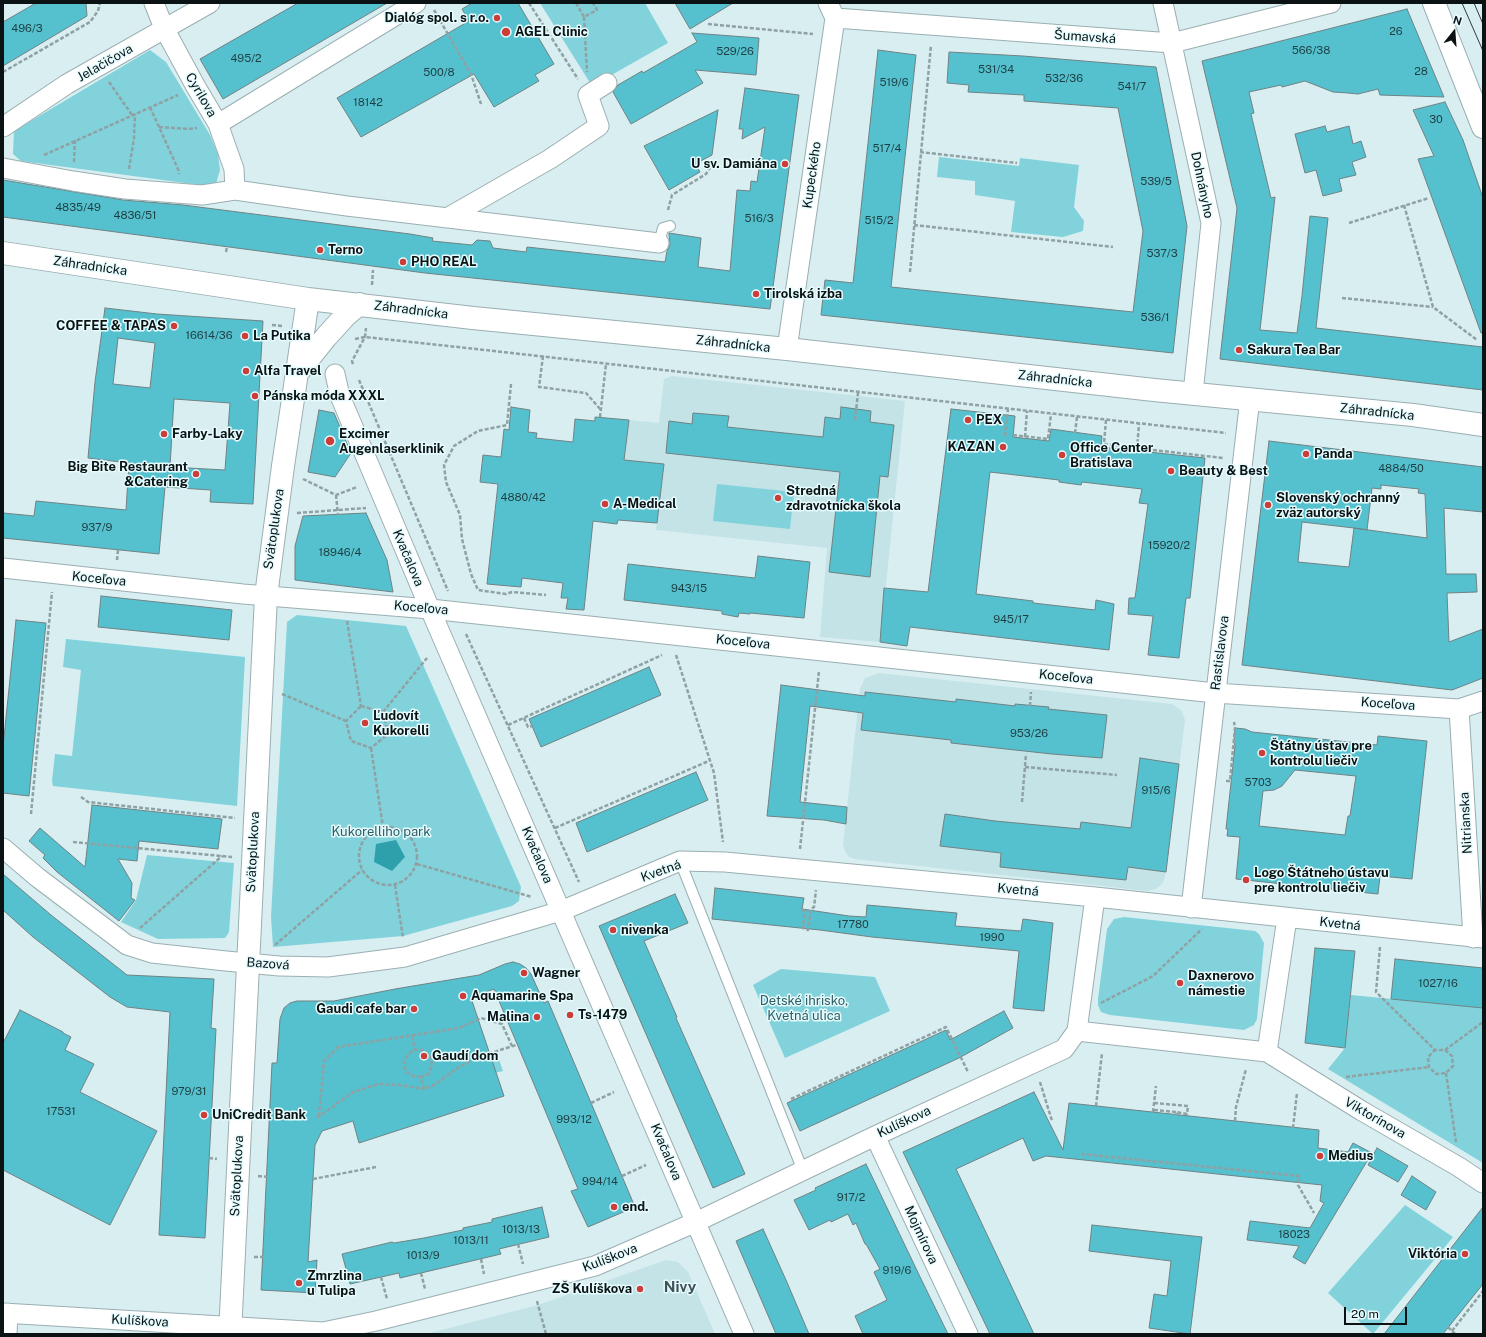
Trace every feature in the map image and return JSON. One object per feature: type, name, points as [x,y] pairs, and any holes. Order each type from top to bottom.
[{"type":"street","name":"Cyrilova","points":[[154,3],[164,28],[218,124],[234,169],[235,190]]},
{"type":"street","name":"Jelačičova","points":[[3,127],[67,84],[210,3]]},
{"type":"street","name":"Dohnányho","points":[[1163,3],[1211,223],[1193,393]]},
{"type":"street","name":"Šumavská","points":[[831,10],[933,25],[1172,43],[1331,3]]},
{"type":"street","points":[[1434,3],[1483,126]]},
{"type":"street","points":[[218,124],[425,6]]},
{"type":"street","name":"Kupeckého","points":[[787,349],[832,36],[831,10]]},
{"type":"street","points":[[447,218],[550,159],[599,126],[588,95],[607,83]]},
{"type":"street","points":[[3,168],[125,189],[202,196],[235,190],[447,218],[664,232]]},
{"type":"street","name":"Záhradnícka","points":[[3,253],[308,299],[473,318],[787,349],[1139,388],[1477,422]]},
{"type":"street","name":"Svätoplukova","points":[[230,1330],[266,596],[283,466],[308,299]]},
{"type":"street","name":"Svätoplukova","points":[[298,373],[326,337],[346,315],[359,304]]},
{"type":"street","name":"Kvačalova","points":[[335,374],[340,396],[430,609],[744,1334]]},
{"type":"street","name":"Rastislavova","points":[[1191,908],[1250,398]]},
{"type":"street","name":"Koceľova","points":[[3,568],[266,596],[430,609],[671,642],[1215,693],[1459,709],[1483,701]]},
{"type":"street","name":"Nitrianska","points":[[1459,709],[1478,938]]},
{"type":"street","name":"Bazová","points":[[3,848],[37,878],[127,945],[152,953],[279,966],[328,967],[406,957],[561,911]]},
{"type":"street","name":"Kvetná","points":[[561,911],[680,862],[725,862],[1095,897],[1478,938]]},
{"type":"street","points":[[1095,897],[1077,1032],[1267,1052],[1287,918]]},
{"type":"street","name":"Kulíškova","points":[[6,1313],[230,1330],[323,1332],[376,1321],[595,1266],[696,1222],[875,1136],[1064,1049],[1077,1032]]},
{"type":"street","name":"Viktorínova","points":[[1267,1052],[1314,1082],[1459,1167],[1483,1183]]},
{"type":"street","name":"Mojmírova","points":[[875,1136],[968,1334]]},
{"type":"street","points":[[6,1313],[7,1334]]},
{"type":"lane","points":[[680,862],[803,1170]]},
{"type":"path","points":[[3,72],[90,22],[98,11],[100,3]]},
{"type":"path","points":[[529,3],[588,95]]},
{"type":"path","points":[[576,3],[584,17],[588,95]]},
{"type":"path","points":[[584,17],[597,10],[593,3]]},
{"type":"path","points":[[425,6],[471,74],[481,104]]},
{"type":"path","points":[[708,24],[832,36]]},
{"type":"path","points":[[910,272],[933,25]]},
{"type":"path","points":[[109,82],[133,115],[134,138],[125,189]]},
{"type":"path","points":[[41,156],[196,87]]},
{"type":"path","points":[[150,107],[178,170],[180,194]]},
{"type":"path","points":[[159,128],[189,130],[218,124]]},
{"type":"path","points":[[920,152],[1017,163]]},
{"type":"path","points":[[664,232],[672,195],[706,174],[714,161]]},
{"type":"path","points":[[1349,223],[1429,198]]},
{"type":"path","points":[[1404,206],[1434,308]]},
{"type":"path","points":[[914,226],[1113,247]]},
{"type":"path","points":[[226,252],[227,247]]},
{"type":"path","points":[[1342,298],[1434,308],[1477,340]]},
{"type":"path","points":[[365,337],[1027,412],[1227,433]]},
{"type":"path","points":[[543,356],[539,387],[586,393],[601,410]]},
{"type":"path","points":[[600,417],[606,364]]},
{"type":"path","points":[[511,384],[507,425],[478,431],[454,446],[444,465],[446,482],[460,515],[462,539],[471,574],[478,590],[506,594],[512,592],[546,595]]},
{"type":"path","points":[[855,420],[858,393]]},
{"type":"path","points":[[1005,436],[1008,409]]},
{"type":"path","points":[[1025,437],[1027,412]]},
{"type":"path","points":[[1013,435],[1048,439],[1051,414]]},
{"type":"path","points":[[1075,433],[1077,417]]},
{"type":"path","points":[[1106,420],[1104,444],[1138,449],[1139,424]]},
{"type":"path","points":[[1153,450],[1223,458]]},
{"type":"path","points":[[301,477],[307,482],[336,495],[360,485]]},
{"type":"path","points":[[336,495],[338,515]]},
{"type":"path","points":[[295,513],[370,508]]},
{"type":"path","points":[[31,814],[53,588]]},
{"type":"path","points":[[346,617],[361,706]]},
{"type":"path","points":[[508,725],[671,642],[711,760],[714,773],[725,862]]},
{"type":"path","points":[[383,712],[427,658]]},
{"type":"path","points":[[800,855],[820,665]]},
{"type":"path","points":[[1030,706],[1031,686]]},
{"type":"path","points":[[278,693],[346,721]]},
{"type":"path","points":[[361,706],[383,712]]},
{"type":"path","points":[[346,721],[361,706]]},
{"type":"path","points":[[371,748],[388,734],[383,712]]},
{"type":"path","points":[[524,718],[528,728],[532,726]]},
{"type":"path","points":[[346,721],[351,741],[371,748]]},
{"type":"path","points":[[1226,781],[1230,781],[1235,728]]},
{"type":"path","points":[[371,748],[383,827]]},
{"type":"path","points":[[1022,802],[1026,754]]},
{"type":"path","points":[[555,828],[711,760]]},
{"type":"path","points":[[1025,767],[1117,775]]},
{"type":"path","points":[[81,797],[88,802],[241,819]]},
{"type":"path","points":[[383,827],[393,827],[402,830],[410,836],[418,854],[417,864],[408,877],[402,882],[386,885],[376,883],[368,878],[362,870],[359,862],[359,852],[362,843],[367,836],[375,830],[383,827]]},
{"type":"path","points":[[73,842],[234,858]]},
{"type":"path","points":[[140,929],[223,856]]},
{"type":"path","points":[[417,864],[532,897]]},
{"type":"path","points":[[273,947],[362,870]]},
{"type":"path","points":[[802,910],[805,911],[803,928],[808,930],[811,909],[814,907],[817,883]]},
{"type":"path","points":[[395,884],[403,940]]},
{"type":"path","points":[[1101,1003],[1153,976],[1204,926]]},
{"type":"path","points":[[1381,928],[1376,992],[1435,1050],[1445,1050],[1483,1022]]},
{"type":"path","points":[[512,1046],[502,1024],[481,1018],[459,1028],[338,1047],[324,1061],[318,1117],[333,1104],[353,1092],[379,1084],[400,1085],[424,1089],[434,1085],[459,1067],[478,1056],[516,1045]]},
{"type":"path","points":[[777,1105],[946,1027],[970,1076]]},
{"type":"path","points":[[412,1036],[415,1050]]},
{"type":"path","points":[[424,1050],[431,1058],[432,1066],[428,1074],[421,1077],[413,1076],[407,1072],[404,1066],[404,1061],[409,1052],[424,1050]]},
{"type":"path","points":[[1435,1050],[1428,1057],[1429,1067],[1436,1074],[1446,1073],[1453,1066],[1452,1056],[1445,1050]]},
{"type":"path","points":[[1096,1106],[1102,1053]]},
{"type":"path","points":[[1235,1121],[1236,1107],[1247,1063]]},
{"type":"path","points":[[1314,1082],[1429,1067]]},
{"type":"path","points":[[1446,1073],[1459,1167]]},
{"type":"path","points":[[421,1077],[424,1089]]},
{"type":"path","points":[[1040,1082],[1052,1121]]},
{"type":"path","points":[[1154,1103],[1188,1106],[1187,1114],[1153,1111],[1156,1086]]},
{"type":"path","points":[[591,1103],[614,1092]]},
{"type":"path","points":[[1292,1128],[1297,1093]]},
{"type":"path","points":[[1080,1154],[1299,1176],[1298,1185],[1314,1213]]},
{"type":"path","points":[[622,1176],[646,1165]]},
{"type":"path","points":[[313,1179],[376,1167]]},
{"type":"path","points":[[518,1244],[523,1267]]},
{"type":"path","points":[[481,1259],[484,1277]]},
{"type":"path","points":[[421,1273],[425,1292]]},
{"type":"path","points":[[381,1277],[387,1302]]},
{"type":"path","points":[[1452,1331],[1482,1295],[1483,1291]]},
{"type":"path","points":[[537,1301],[546,1334]]},
{"type":"path","points":[[1448,1327],[1455,1334]]},
{"type":"shaded area","name":"Stredná zdravotnícka škola","points":[[672,376],[905,401],[880,642],[820,637],[827,548],[656,530],[664,465],[623,470],[629,420],[659,423],[664,379]]},
{"type":"shaded area","points":[[879,673],[1172,704],[1181,710],[1185,720],[1166,872],[1163,883],[1156,889],[1148,891],[855,859],[849,857],[843,845],[860,689],[865,678]]},
{"type":"shaded area","points":[[396,840],[405,857],[392,871],[374,862],[376,844]]},
{"type":"shaded area","name":"ZŠ Kulíškova","points":[[666,1260],[678,1262],[688,1272],[715,1334],[426,1334],[538,1305]]},
{"type":"green space","points":[[540,3],[645,3],[668,43],[592,86]]},
{"type":"green space","points":[[150,50],[166,62],[210,135],[218,154],[220,170],[215,187],[21,161],[13,154],[14,131]]},
{"type":"green space","points":[[939,157],[1019,166],[1020,158],[1079,165],[1074,207],[1084,221],[1083,231],[1063,237],[1011,232],[1015,201],[975,195],[975,181],[937,177]]},
{"type":"green space","points":[[717,484],[794,492],[790,529],[713,521]]},
{"type":"green space","name":"Kukorelliho park","points":[[297,615],[406,626],[521,887],[519,901],[512,906],[403,936],[273,947],[271,917],[287,622]]},
{"type":"green space","points":[[66,639],[245,657],[237,806],[53,786],[52,781],[55,754],[72,756],[81,670],[63,667]]},
{"type":"green space","points":[[147,855],[234,863],[229,932],[225,938],[158,939],[121,922],[136,900]]},
{"type":"green space","points":[[1124,917],[1255,931],[1259,934],[1264,943],[1257,1019],[1254,1025],[1244,1030],[1110,1015],[1101,1012],[1098,1005],[1098,999],[1107,929],[1114,919]]},
{"type":"green space","name":"Detské ihrisko, Kvetná ulica","points":[[781,969],[875,977],[890,1011],[785,1058],[753,985]]},
{"type":"green space","points":[[1351,995],[1483,1008],[1483,1163],[1328,1069],[1345,1048]]},
{"type":"green space","points":[[497,1054],[503,1071],[465,1080],[461,1067]]},
{"type":"green space","points":[[1405,1205],[1453,1237],[1373,1334],[1328,1293]]},
{"type":"building","points":[[36,3],[86,3],[87,16],[3,66],[3,22]]},
{"type":"building","points":[[298,3],[387,3],[223,99],[200,59]]},
{"type":"building","points":[[472,3],[518,3],[554,64],[535,75],[539,81],[494,107],[474,74],[361,137],[337,98],[469,21],[462,9]]},
{"type":"building","points":[[675,3],[733,3],[690,29]]},
{"type":"building","points":[[1407,9],[1444,97],[1380,95],[1378,89],[1358,94],[1333,92],[1305,81],[1282,87],[1281,85],[1249,92],[1254,113],[1251,114],[1271,198],[1275,197],[1260,330],[1297,333],[1310,216],[1328,218],[1316,328],[1483,347],[1483,390],[1220,359],[1237,208],[1202,61]]},
{"type":"building","points":[[692,33],[759,38],[756,75],[695,70],[703,83],[631,124],[613,92],[618,85],[642,71],[643,73],[697,42]]},
{"type":"building","points":[[878,50],[916,55],[891,287],[1133,312],[1143,231],[1118,108],[1024,101],[1024,95],[968,92],[969,85],[947,83],[949,52],[1023,56],[1156,67],[1187,226],[1173,353],[821,315],[825,280],[853,283]]},
{"type":"building","points":[[745,88],[799,95],[770,309],[425,273],[3,217],[3,180],[123,200],[183,205],[410,234],[433,238],[432,241],[472,245],[477,240],[490,241],[493,248],[526,252],[527,247],[665,262],[670,245],[669,233],[701,238],[698,267],[730,271],[737,190],[750,191],[751,181],[757,182],[765,127],[742,139],[743,129],[739,129]]},
{"type":"building","points":[[1445,102],[1463,140],[1483,198],[1483,333],[1481,333],[1418,159],[1434,156],[1413,110]]},
{"type":"building","points":[[718,110],[712,155],[695,164],[700,172],[669,190],[644,146]]},
{"type":"building","points":[[1325,126],[1327,132],[1349,126],[1353,144],[1361,141],[1366,157],[1352,162],[1356,175],[1339,179],[1342,191],[1323,196],[1316,170],[1305,173],[1295,134]]},
{"type":"building","points":[[105,308],[157,314],[263,321],[253,504],[210,502],[211,490],[165,487],[159,554],[3,538],[3,513],[34,516],[36,501],[126,510],[129,463],[88,458],[95,382]],"holes":[[[118,338],[155,343],[150,388],[113,384]],[[174,399],[230,403],[225,470],[170,467]]]},
{"type":"building","points":[[511,407],[530,410],[528,432],[537,433],[536,438],[573,442],[575,419],[595,421],[595,417],[629,420],[624,460],[664,464],[657,523],[618,520],[617,524],[593,521],[584,610],[566,609],[568,598],[561,598],[563,583],[522,578],[521,587],[487,584],[498,484],[480,482],[483,455],[501,457],[504,429],[509,430]]},
{"type":"building","points":[[841,407],[871,411],[870,422],[894,425],[888,477],[880,476],[870,577],[829,572],[840,472],[666,453],[669,421],[692,424],[693,413],[729,416],[727,427],[823,437],[825,417],[840,419]]},
{"type":"building","points":[[951,409],[1015,416],[1013,437],[1049,441],[1051,429],[1102,436],[1101,447],[1205,458],[1190,598],[1186,598],[1179,658],[1148,655],[1153,616],[1128,614],[1129,598],[1135,598],[1148,504],[1139,503],[1142,489],[1082,482],[1081,485],[1059,482],[1059,480],[990,472],[976,594],[1033,601],[1033,603],[1095,610],[1096,600],[1114,604],[1109,650],[910,627],[907,646],[880,642],[884,588],[928,592]]},
{"type":"building","points":[[319,410],[334,413],[351,453],[335,477],[308,472]]},
{"type":"building","points":[[1269,441],[1483,467],[1483,512],[1444,508],[1446,574],[1476,574],[1477,592],[1447,593],[1449,642],[1483,629],[1483,678],[1452,690],[1242,665]],"holes":[[[1381,485],[1419,489],[1418,493],[1425,494],[1427,538],[1367,530],[1372,488],[1381,489]],[[1302,522],[1354,528],[1349,567],[1298,562]]]},
{"type":"building","points":[[366,513],[387,560],[393,592],[295,580],[295,546],[303,516]]},
{"type":"building","points":[[758,556],[810,562],[804,618],[750,613],[739,613],[738,617],[722,614],[722,611],[624,600],[628,564],[755,578]]},
{"type":"building","points":[[101,596],[232,610],[229,640],[98,627]]},
{"type":"building","points":[[16,620],[46,623],[29,796],[3,793],[3,747]]},
{"type":"building","points":[[649,667],[661,695],[541,747],[529,719]]},
{"type":"building","points":[[781,685],[865,696],[865,692],[956,702],[956,699],[1015,706],[1015,704],[1049,707],[1048,709],[1107,715],[1102,758],[951,743],[951,740],[861,730],[863,713],[810,706],[800,802],[847,807],[846,824],[824,820],[767,816]]},
{"type":"building","points":[[1235,728],[1245,729],[1252,732],[1377,745],[1378,736],[1427,741],[1412,879],[1380,876],[1378,894],[1236,879],[1240,837],[1227,836],[1228,829],[1226,829],[1235,746]],"holes":[[[1295,770],[1356,776],[1350,816],[1348,816],[1345,835],[1259,826],[1263,791],[1274,790],[1282,786]]]},
{"type":"building","points":[[1140,758],[1179,764],[1166,872],[1128,867],[1126,880],[1000,867],[1001,853],[940,846],[945,814],[995,821],[1080,829],[1081,822],[1131,828]]},
{"type":"building","points":[[696,772],[708,800],[587,852],[576,823]]},
{"type":"building","points":[[92,805],[222,819],[218,849],[139,841],[137,861],[118,859],[132,883],[131,898],[135,900],[119,921],[57,872],[43,858],[45,855],[29,841],[40,828],[85,867]]},
{"type":"building","points":[[3,874],[51,915],[127,975],[214,979],[211,1028],[216,1029],[205,1238],[159,1235],[170,1012],[127,1007],[110,997],[33,937],[3,910]]},
{"type":"building","points":[[715,888],[804,898],[802,909],[849,916],[866,917],[867,905],[957,913],[955,926],[1021,931],[1023,919],[1053,923],[1044,1011],[1013,1008],[1019,951],[872,937],[712,919]]},
{"type":"building","points":[[675,894],[688,923],[644,941],[677,1017],[676,1018],[745,1174],[713,1188],[599,926]]},
{"type":"building","points":[[1315,948],[1355,951],[1345,1048],[1305,1043]]},
{"type":"building","points":[[1395,959],[1483,968],[1483,1008],[1391,999]]},
{"type":"building","name":"Gaudí dom","points":[[513,962],[526,968],[531,974],[544,1003],[548,1001],[635,1207],[588,1227],[571,1191],[578,1189],[494,989],[471,998],[504,1096],[359,1143],[353,1121],[322,1131],[315,1145],[308,1262],[317,1260],[315,1293],[261,1290],[272,1063],[277,1063],[280,1019],[284,1008],[290,1003],[297,1001],[334,1001],[479,975]]},
{"type":"building","points":[[20,1010],[71,1037],[65,1050],[94,1064],[80,1092],[157,1131],[110,1225],[3,1170],[3,1043]]},
{"type":"building","points":[[1004,1011],[1013,1028],[959,1058],[800,1131],[787,1103],[946,1030],[950,1040]]},
{"type":"building","points":[[1034,1092],[1063,1150],[1069,1103],[1319,1130],[1318,1148],[1348,1152],[1353,1143],[1372,1153],[1305,1264],[1293,1257],[1299,1246],[1247,1240],[1250,1221],[1310,1228],[1324,1203],[1320,1201],[1322,1185],[1046,1156],[1033,1161],[1023,1138],[956,1169],[1034,1334],[990,1334],[903,1152]]},
{"type":"building","points":[[1377,1148],[1408,1166],[1398,1182],[1368,1165]]},
{"type":"building","points":[[866,1164],[948,1334],[863,1334],[855,1316],[887,1300],[874,1272],[880,1269],[865,1244],[856,1223],[853,1225],[848,1214],[831,1222],[830,1220],[809,1230],[794,1200],[816,1190],[815,1188]]},
{"type":"building","points":[[1412,1176],[1436,1192],[1426,1210],[1401,1195]]},
{"type":"building","points":[[542,1207],[549,1237],[499,1249],[501,1254],[400,1278],[399,1273],[350,1284],[342,1254],[392,1242],[394,1243],[424,1238],[463,1230],[463,1228],[492,1222],[492,1219]]},
{"type":"building","name":"Viktória","points":[[1483,1207],[1483,1284],[1443,1334],[1384,1334]]},
{"type":"building","points":[[1092,1225],[1202,1237],[1190,1334],[1149,1328],[1154,1294],[1167,1296],[1171,1261],[1089,1251]]},
{"type":"building","points":[[763,1229],[809,1334],[776,1334],[736,1241]]},
{"type":"tram line","points":[[1462,3],[1483,51]]},
{"type":"tram line","points":[[1474,3],[1483,24]]},
{"type":"place","name":"Dialóg spol. s r.o.","points":[[497,18]]},
{"type":"place","name":"AGEL Clinic","points":[[506,32]]},
{"type":"place","name":"U sv. Damiána","points":[[785,164]]},
{"type":"place","name":"Terno","points":[[320,250]]},
{"type":"place","name":"PHO REAL","points":[[403,262]]},
{"type":"place","name":"Tirolská izba","points":[[756,294]]},
{"type":"place","name":"COFFEE & TAPAS","points":[[174,326]]},
{"type":"place","name":"La Putika","points":[[245,336]]},
{"type":"place","name":"Sakura Tea Bar","points":[[1239,350]]},
{"type":"place","name":"Alfa Travel","points":[[246,371]]},
{"type":"place","name":"Pánska móda XXXL","points":[[255,396]]},
{"type":"place","name":"PEX","points":[[968,420]]},
{"type":"place","name":"Farby-Laky","points":[[164,434]]},
{"type":"place","name":"Excimer Augenlaserklinik","points":[[330,441]]},
{"type":"place","name":"KAZAN","points":[[1003,447]]},
{"type":"place","name":"Panda","points":[[1306,454]]},
{"type":"place","name":"Office Center Bratislava","points":[[1062,455]]},
{"type":"place","name":"Beauty & Best","points":[[1171,471]]},
{"type":"place","name":"Big Bite Restaurant &Catering","points":[[196,474]]},
{"type":"place","name":"Stredná zdravotnícka škola","points":[[778,498]]},
{"type":"place","name":"A-Medical","points":[[605,504]]},
{"type":"place","name":"Slovenský ochranný zväz autorský","points":[[1268,505]]},
{"type":"place","name":"Ľudovít Kukorelli","points":[[365,723]]},
{"type":"place","name":"Štátny ústav pre kontrolu liečiv","points":[[1262,753]]},
{"type":"place","name":"Logo Štátneho ústavu pre kontrolu liečiv","points":[[1246,880]]},
{"type":"place","name":"nivenka","points":[[613,930]]},
{"type":"place","name":"Wagner","points":[[524,973]]},
{"type":"place","name":"Daxnerovo námestie","points":[[1180,983]]},
{"type":"place","name":"Aquamarine Spa","points":[[463,996]]},
{"type":"place","name":"Gaudi cafe bar","points":[[414,1009]]},
{"type":"place","name":"Ts-1479","points":[[570,1015]]},
{"type":"place","name":"Malina","points":[[537,1017]]},
{"type":"place","name":"Gaudí dom","points":[[424,1056]]},
{"type":"place","name":"UniCredit Bank","points":[[204,1115]]},
{"type":"place","name":"Medius","points":[[1320,1156]]},
{"type":"place","name":"end.","points":[[614,1207]]},
{"type":"place","name":"Viktória","points":[[1465,1254]]},
{"type":"place","name":"Zmrzlina u Tulipa","points":[[299,1283]]},
{"type":"place","name":"ZŠ Kulíškova","points":[[640,1289]]},
{"type":"district","name":"Nivy","points":[[680,1287]]}]
